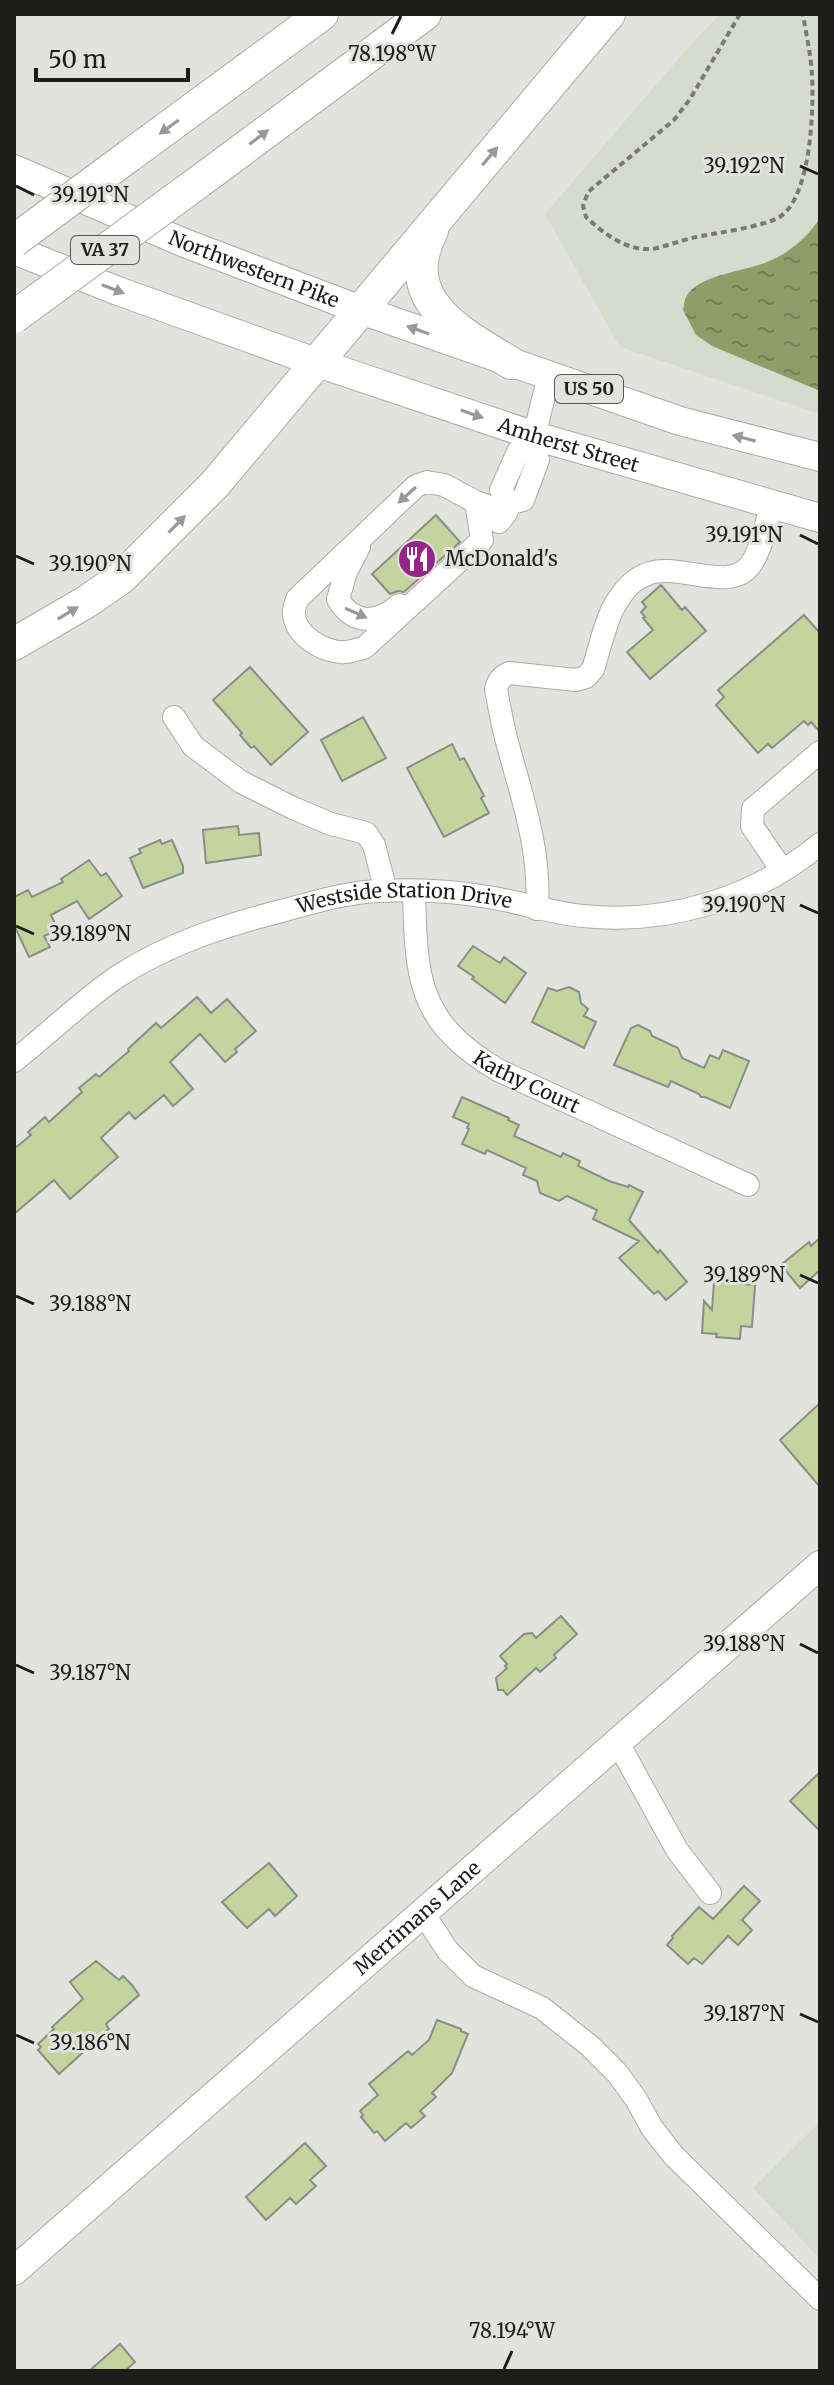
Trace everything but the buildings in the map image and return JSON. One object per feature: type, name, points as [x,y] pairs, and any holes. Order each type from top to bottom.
[{"type":"highway","points":[[14,241],[322,14]]},
{"type":"highway","name":"VA 37","points":[[14,317],[425,14]]},
{"type":"highway","points":[[14,644],[121,578],[215,484],[609,14]]},
{"type":"highway","points":[[440,215],[422,255],[420,272],[423,285],[441,314],[459,330],[511,363]]},
{"type":"main road","name":"Northwestern Pike","points":[[14,169],[182,242],[361,310]]},
{"type":"main road","points":[[14,250],[318,363]]},
{"type":"main road","name":"US 50","points":[[361,310],[680,421],[820,457]]},
{"type":"main road","name":"Amherst Street","points":[[318,363],[533,442],[820,518]]},
{"type":"main road","name":"Merrimans Lane","points":[[14,2271],[820,1565]]},
{"type":"street","points":[[507,508],[476,502],[444,485],[427,482],[416,486],[297,599],[293,612],[297,625],[312,641],[330,650],[343,653],[364,648],[477,544],[507,508],[523,500],[538,460],[533,442],[549,376]]},
{"type":"street","points":[[476,502],[477,544]]},
{"type":"street","points":[[537,909],[535,849],[528,812],[505,737],[497,683],[509,673],[576,680],[586,677],[593,669],[615,603],[629,586],[646,574],[668,570],[729,578],[740,575],[751,564],[771,506]]},
{"type":"street","points":[[367,532],[346,572],[338,599],[344,609],[359,618],[382,617],[458,552],[477,544]]},
{"type":"street","points":[[174,717],[193,746],[241,782],[331,824],[366,833],[374,845],[386,891]]},
{"type":"street","points":[[782,870],[752,826],[753,809],[820,752]]},
{"type":"street","name":"Westside Station Drive","points":[[14,1061],[116,978],[189,939],[233,924],[350,893],[386,891],[488,897],[583,916],[628,918],[673,913],[732,896],[782,870],[820,844]]},
{"type":"street","name":"Kathy Court","points":[[414,891],[415,946],[423,992],[431,1009],[458,1043],[498,1070],[748,1185]]},
{"type":"street","points":[[617,1741],[677,1850],[710,1893]]},
{"type":"street","points":[[423,1913],[448,1951],[473,1976],[542,2008],[590,2046],[617,2073],[674,2156],[820,2299]]},
{"type":"path","points":[[740,14],[690,99],[674,120],[588,192],[583,206],[586,217],[616,241],[639,249],[655,249],[673,242],[760,225],[784,214],[798,192],[811,129],[812,74],[803,14]]},
{"type":"shaded area","points":[[720,14],[820,14],[820,414],[620,347],[545,214]]},
{"type":"shaded area","points":[[820,2122],[820,2259],[753,2188]]},
{"type":"water","points":[[820,218],[820,391],[712,346],[696,335],[683,310],[686,297],[700,284],[767,262],[790,250]]},
{"type":"place","name":"McDonald's","points":[[417,559]]}]
